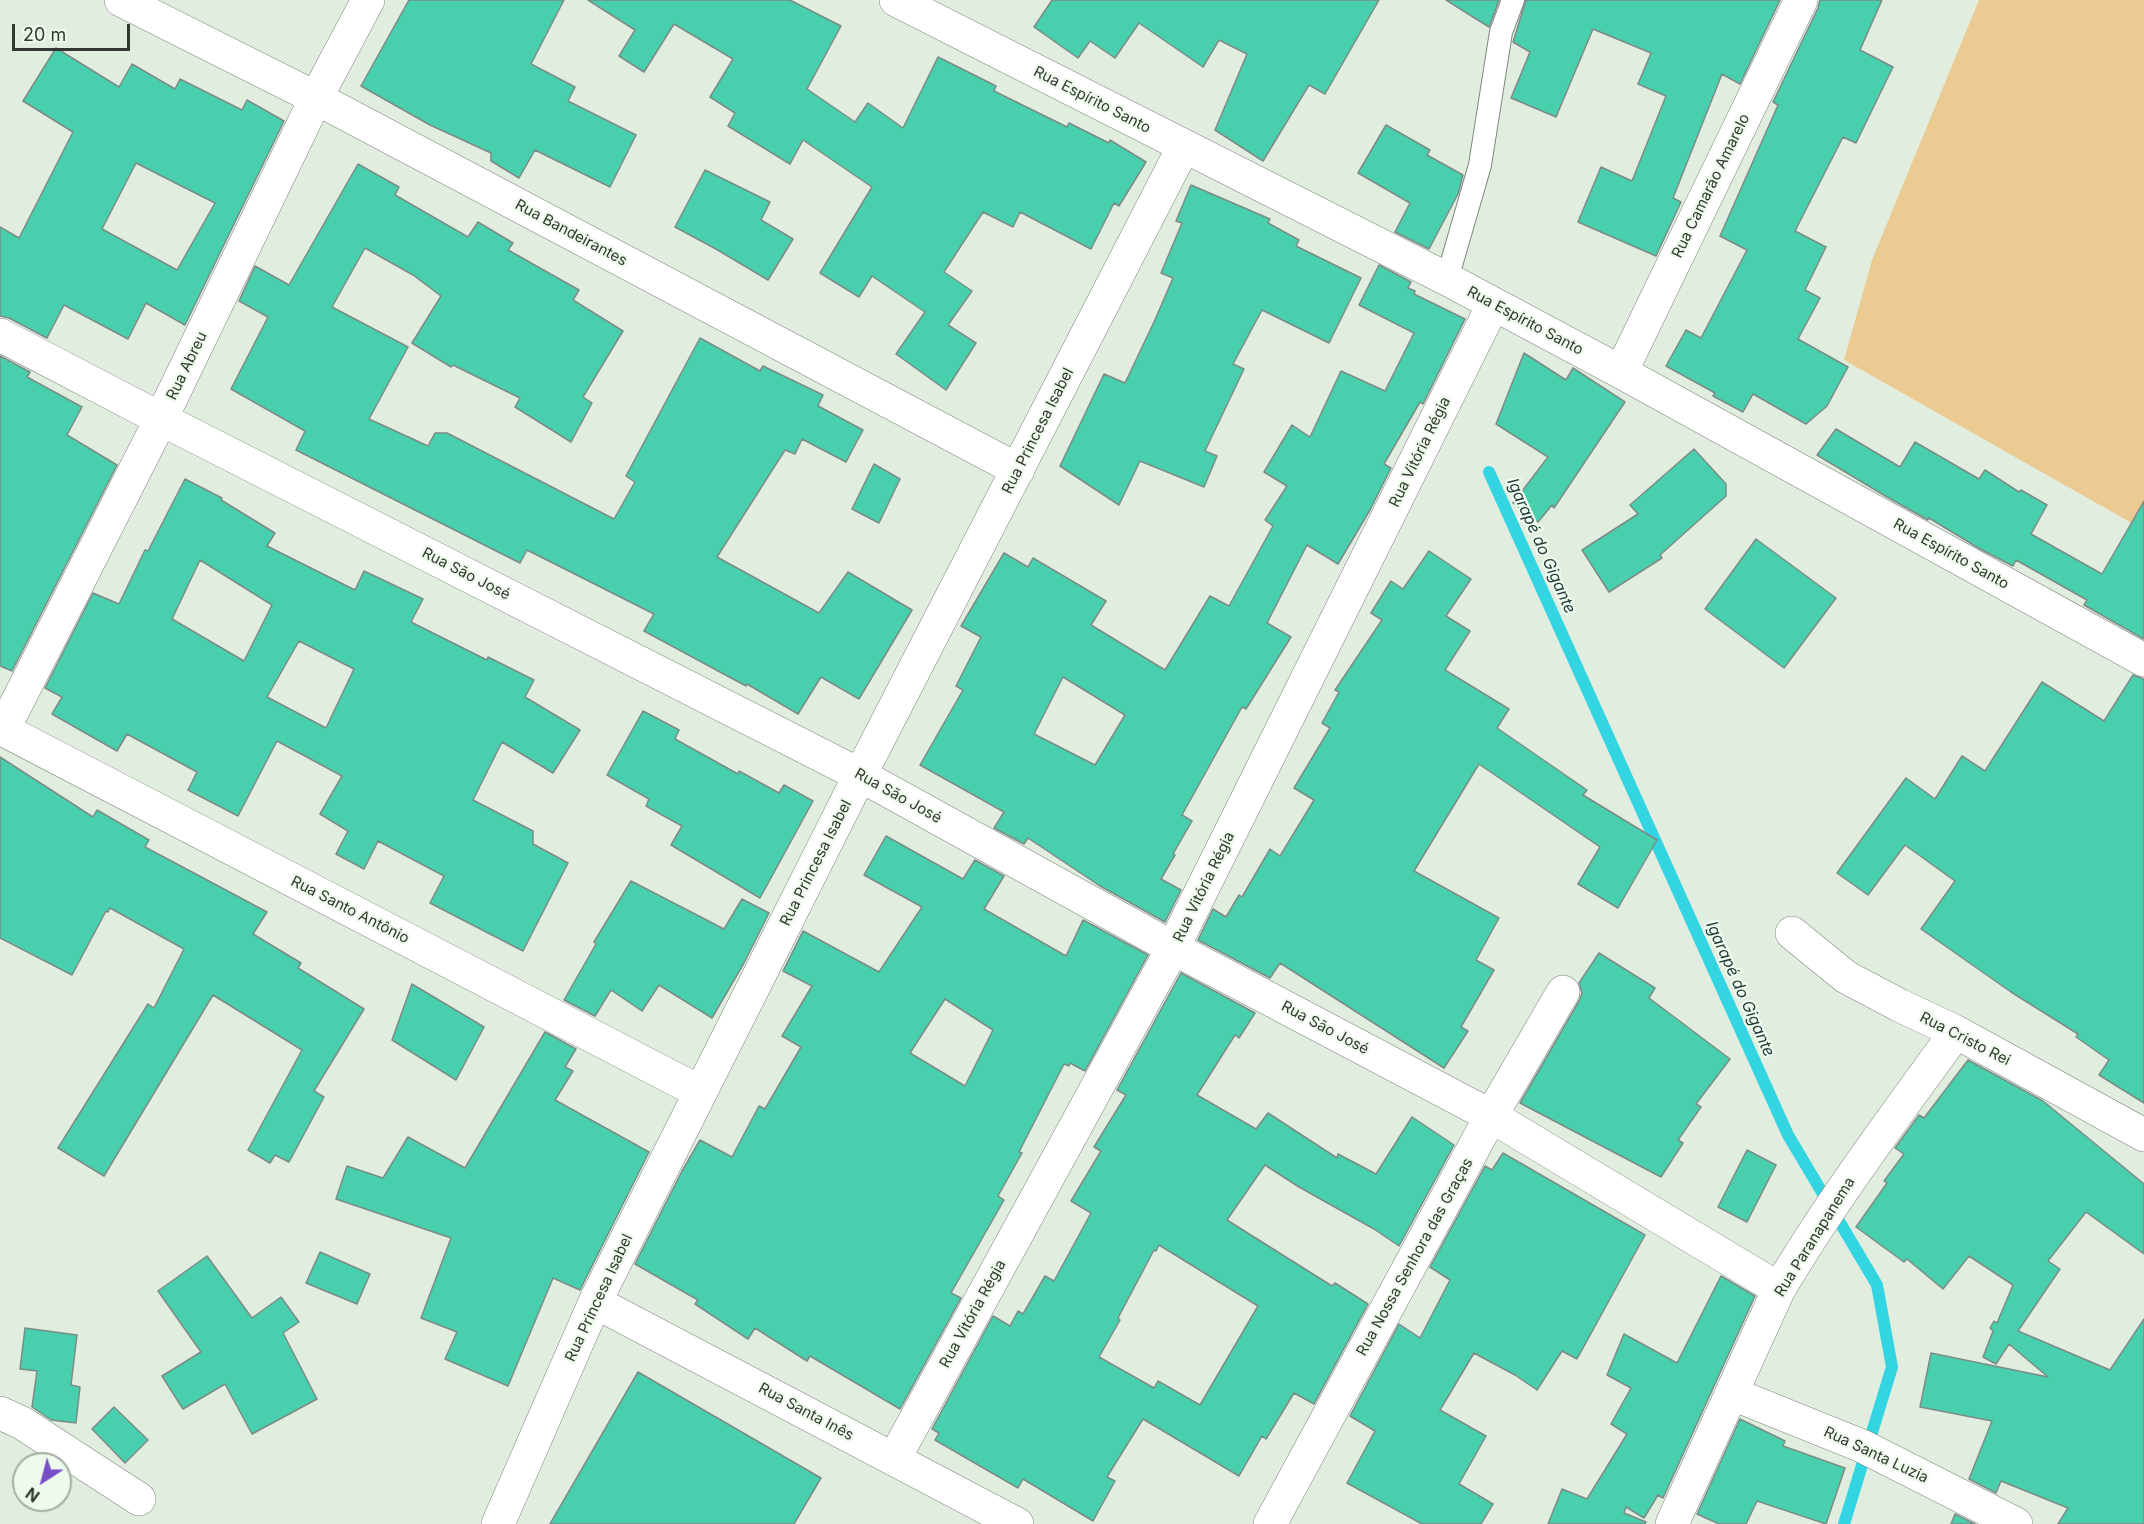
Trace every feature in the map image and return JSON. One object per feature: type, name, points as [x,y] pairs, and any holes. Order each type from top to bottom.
[{"type":"street","name":"Rua Bandeirantes","points":[[121,0],[316,98],[1018,470]]},
{"type":"street","name":"Rua Abreu","points":[[2,729],[161,419],[316,98],[368,0]]},
{"type":"street","name":"Rua Espírito Santo","points":[[896,0],[1447,279],[1621,372],[2144,660]]},
{"type":"street","name":"Rua Camarão Amarelo","points":[[1621,372],[1801,0]]},
{"type":"street","name":"Rua Princesa Isabel","points":[[498,1524],[595,1302],[860,775],[1184,146]]},
{"type":"street","name":"Rua Vitória Régia","points":[[894,1458],[1173,948],[1493,305]]},
{"type":"street","name":"Rua São José","points":[[0,335],[860,775],[1173,948],[1491,1116],[1779,1289]]},
{"type":"street","name":"Rua Santo Antônio","points":[[2,729],[700,1092]]},
{"type":"street","name":"Rua Cristo Rei","points":[[1792,933],[1846,976],[1956,1032],[2144,1135]]},
{"type":"street","name":"Rua Nossa Senhora das Graças","points":[[1270,1524],[1491,1116],[1563,992]]},
{"type":"street","name":"Rua Paranapanema","points":[[1672,1524],[1779,1289],[1796,1260],[1869,1153],[1956,1032]]},
{"type":"street","name":"Rua Santa Inês","points":[[595,1302],[1017,1524]]},
{"type":"street","name":"Rua Santa Luzia","points":[[1733,1394],[1862,1446],[2016,1524]]},
{"type":"street","points":[[0,1413],[22,1423],[140,1499]]},
{"type":"lane","points":[[1447,279],[1480,165],[1501,32],[1513,0]]},
{"type":"shaded area","points":[[1979,0],[2144,0],[2144,530],[1844,360],[1872,260]]},
{"type":"building","points":[[409,0],[564,0],[531,64],[575,87],[568,101],[636,135],[610,187],[535,150],[519,178],[491,161],[491,153],[430,125],[361,86]]},
{"type":"building","points":[[588,0],[790,0],[841,26],[807,89],[855,122],[868,103],[903,128],[938,57],[996,86],[994,91],[1067,127],[1069,123],[1109,143],[1110,140],[1146,162],[1119,206],[1114,203],[1091,249],[1020,212],[1013,227],[983,212],[944,272],[972,291],[948,325],[976,343],[946,390],[896,354],[925,312],[872,276],[859,297],[820,273],[872,187],[803,140],[790,164],[728,126],[735,113],[710,97],[733,59],[674,24],[644,72],[619,56],[635,30]]},
{"type":"building","points":[[1052,0],[1379,0],[1325,94],[1309,85],[1263,161],[1215,130],[1247,54],[1219,40],[1203,67],[1139,23],[1115,58],[1090,41],[1078,58],[1034,27]]},
{"type":"building","points":[[1446,0],[1499,0],[1489,27]]},
{"type":"building","points":[[1526,0],[1780,0],[1740,84],[1722,74],[1673,198],[1681,202],[1656,256],[1578,222],[1601,167],[1632,181],[1666,96],[1638,84],[1651,53],[1593,29],[1556,117],[1511,98],[1530,52],[1513,42]]},
{"type":"building","points":[[1820,0],[1882,0],[1860,50],[1893,67],[1856,143],[1843,137],[1795,231],[1826,247],[1805,290],[1820,298],[1798,339],[1848,367],[1827,406],[1806,424],[1753,394],[1743,412],[1713,396],[1715,393],[1666,366],[1686,330],[1701,338],[1747,250],[1720,236],[1778,105],[1773,102]]},
{"type":"building","points":[[56,48],[119,87],[132,64],[175,89],[180,79],[242,110],[247,100],[284,121],[185,325],[146,303],[128,339],[64,305],[47,338],[9,318],[0,316],[0,227],[19,238],[73,132],[23,101]],"holes":[[[136,163],[215,203],[177,270],[102,229]]]},
{"type":"building","points":[[1386,125],[1430,150],[1427,155],[1463,175],[1458,194],[1429,249],[1395,232],[1410,203],[1358,173]]},
{"type":"building","points":[[358,164],[399,187],[395,195],[468,237],[478,222],[513,243],[508,250],[579,290],[573,300],[623,331],[583,397],[592,403],[571,442],[515,407],[520,398],[453,365],[451,367],[412,343],[441,296],[413,275],[365,248],[332,307],[408,347],[369,419],[428,446],[435,433],[447,433],[614,519],[635,482],[626,476],[700,338],[760,371],[763,366],[823,395],[818,406],[863,430],[846,462],[802,439],[795,454],[785,450],[717,557],[819,613],[848,572],[912,610],[859,699],[821,677],[798,714],[747,684],[746,686],[644,631],[654,614],[527,550],[520,563],[296,450],[305,431],[231,389],[268,317],[239,301],[255,266],[289,285]]},
{"type":"building","points":[[705,170],[770,202],[761,220],[793,239],[768,280],[675,227]]},
{"type":"building","points":[[1191,185],[1270,219],[1268,223],[1299,240],[1296,246],[1361,278],[1329,343],[1262,310],[1233,364],[1244,369],[1205,451],[1217,456],[1204,487],[1140,461],[1119,505],[1060,466],[1104,374],[1125,383],[1154,322],[1173,278],[1161,273],[1182,223],[1176,221]]},
{"type":"building","points":[[1379,265],[1411,282],[1408,288],[1415,291],[1414,294],[1465,319],[1423,404],[1420,402],[1384,464],[1391,468],[1370,510],[1338,564],[1307,545],[1267,623],[1291,637],[1246,709],[1242,707],[1182,815],[1192,821],[1161,879],[1181,890],[1165,922],[1100,886],[1028,838],[1024,844],[994,828],[1004,812],[920,765],[963,690],[956,686],[981,637],[961,626],[1004,553],[1028,567],[1033,558],[1106,601],[1091,625],[1165,670],[1210,596],[1229,606],[1273,526],[1265,520],[1287,486],[1264,472],[1292,425],[1310,437],[1341,371],[1385,391],[1414,333],[1359,305]],"holes":[[[1063,677],[1125,715],[1095,765],[1034,734]]]},
{"type":"building","points":[[1524,353],[1566,380],[1573,368],[1625,402],[1554,508],[1552,505],[1538,522],[1513,503],[1548,457],[1496,424]]},
{"type":"building","points":[[0,356],[30,372],[27,377],[82,407],[67,435],[117,465],[12,671],[0,666]]},
{"type":"building","points":[[1836,429],[1900,467],[1915,442],[1979,479],[1985,470],[2019,492],[2021,490],[2047,505],[2031,534],[2102,574],[2144,501],[2144,639],[2084,605],[2087,600],[2016,560],[2013,566],[1980,549],[1817,455]]},
{"type":"building","points":[[1694,449],[1726,484],[1726,496],[1660,555],[1662,558],[1609,592],[1582,550],[1638,514],[1630,505]]},
{"type":"building","points":[[874,464],[900,479],[879,523],[852,509]]},
{"type":"building","points":[[185,479],[222,498],[221,500],[275,533],[267,546],[355,590],[364,571],[423,599],[411,622],[487,660],[488,657],[534,680],[525,697],[580,730],[553,773],[502,742],[473,800],[533,831],[533,844],[568,863],[523,951],[430,903],[444,876],[378,841],[364,869],[336,854],[348,831],[320,814],[342,776],[277,741],[238,816],[188,790],[197,772],[127,734],[117,751],[52,714],[62,697],[45,688],[93,593],[119,604],[145,550],[148,551]],"holes":[[[200,560],[272,605],[244,661],[172,619]],[[299,641],[354,669],[326,728],[267,697]]]},
{"type":"building","points":[[1756,539],[1836,598],[1784,668],[1705,609]]},
{"type":"building","points":[[1429,551],[1471,579],[1446,616],[1470,631],[1445,670],[1509,709],[1497,728],[1587,790],[1583,795],[1657,840],[1618,908],[1578,884],[1600,847],[1479,764],[1414,871],[1499,918],[1476,960],[1494,970],[1461,1027],[1468,1031],[1444,1068],[1280,963],[1270,978],[1198,940],[1213,909],[1226,917],[1239,895],[1242,897],[1270,849],[1280,856],[1314,800],[1294,788],[1330,728],[1322,723],[1339,692],[1335,690],[1382,620],[1371,613],[1391,581],[1403,589]]},
{"type":"building","points":[[2133,675],[2144,679],[2144,1103],[2099,1075],[2109,1060],[2076,1037],[2078,1034],[2011,992],[1921,929],[1955,881],[1905,845],[1868,895],[1837,873],[1906,778],[1935,799],[1962,756],[1985,771],[2042,682],[2104,721]]},
{"type":"building","points":[[643,711],[679,730],[675,739],[738,774],[739,771],[779,793],[784,785],[813,801],[760,898],[671,845],[682,826],[646,806],[649,799],[607,775]]},
{"type":"building","points":[[0,757],[93,817],[97,810],[149,840],[145,847],[267,912],[253,934],[301,963],[298,968],[364,1009],[314,1091],[324,1097],[289,1162],[275,1155],[270,1163],[248,1150],[302,1050],[213,995],[104,1176],[58,1148],[148,1004],[154,1008],[184,949],[110,908],[108,912],[106,911],[72,975],[0,938]]},
{"type":"building","points":[[886,836],[963,879],[975,860],[1004,876],[984,909],[1066,956],[1083,920],[1148,955],[1085,1071],[1070,1063],[1069,1066],[1064,1064],[1019,1152],[1022,1153],[998,1196],[1004,1200],[951,1293],[961,1298],[900,1409],[810,1356],[807,1361],[755,1328],[748,1339],[695,1304],[698,1300],[635,1264],[700,1140],[732,1157],[759,1106],[765,1109],[801,1047],[782,1036],[812,986],[783,971],[803,931],[879,972],[922,907],[864,875]],"holes":[[[945,999],[993,1030],[965,1086],[910,1053]]]},
{"type":"building","points":[[631,881],[724,929],[742,899],[769,913],[744,963],[712,1018],[659,985],[642,1011],[611,990],[595,1016],[564,1000],[596,944],[594,942]]},
{"type":"building","points":[[1599,953],[1655,988],[1649,998],[1730,1059],[1696,1104],[1701,1107],[1678,1140],[1683,1143],[1661,1177],[1520,1103],[1579,1001],[1582,993],[1579,983]]},
{"type":"building","points":[[1181,973],[1255,1013],[1239,1038],[1235,1035],[1197,1095],[1256,1129],[1268,1113],[1337,1158],[1338,1154],[1376,1174],[1412,1117],[1454,1145],[1399,1246],[1265,1165],[1227,1220],[1332,1286],[1335,1283],[1368,1304],[1314,1404],[1294,1393],[1266,1439],[1262,1436],[1239,1476],[1143,1419],[1107,1477],[1115,1481],[1093,1521],[1023,1479],[1018,1488],[935,1440],[939,1433],[932,1429],[993,1316],[1010,1326],[1018,1311],[1023,1314],[1045,1276],[1054,1281],[1091,1213],[1071,1201],[1101,1151],[1094,1147],[1126,1095],[1117,1090]],"holes":[[[1159,1245],[1258,1306],[1200,1405],[1158,1381],[1154,1388],[1099,1357],[1154,1250],[1156,1251]]]},
{"type":"building","points":[[412,984],[484,1027],[456,1080],[392,1040]]},
{"type":"building","points":[[545,1032],[576,1049],[565,1067],[573,1071],[555,1100],[649,1152],[580,1290],[553,1278],[508,1386],[445,1359],[457,1332],[421,1318],[451,1238],[336,1199],[347,1166],[383,1178],[408,1137],[465,1168]]},
{"type":"building","points":[[1968,1060],[2043,1101],[2144,1184],[2144,1254],[2086,1212],[2048,1261],[2060,1269],[2018,1331],[2110,1370],[2144,1319],[2144,1524],[2058,1524],[2068,1508],[2001,1481],[1996,1493],[1969,1479],[1992,1421],[1920,1407],[1931,1353],[2048,1377],[2009,1344],[1996,1364],[1983,1357],[1993,1331],[1990,1328],[1994,1321],[1997,1323],[2013,1285],[1969,1256],[1943,1289],[1907,1259],[1904,1262],[1856,1227],[1887,1183],[1884,1181],[1904,1154],[1895,1148],[1919,1115],[1924,1118]]},
{"type":"building","points":[[1747,1150],[1776,1165],[1747,1222],[1718,1207]]},
{"type":"building","points":[[1503,1153],[1645,1235],[1577,1359],[1562,1351],[1537,1390],[1474,1353],[1440,1410],[1486,1436],[1459,1484],[1493,1504],[1481,1524],[1422,1524],[1347,1483],[1375,1431],[1350,1416],[1399,1324],[1420,1338],[1450,1280],[1430,1267],[1485,1166],[1492,1170]]},
{"type":"building","points":[[320,1252],[370,1274],[357,1304],[306,1283]]},
{"type":"building","points":[[207,1256],[252,1318],[281,1297],[299,1322],[283,1333],[317,1399],[252,1434],[225,1384],[183,1409],[162,1376],[201,1352],[158,1291]]},
{"type":"building","points":[[1721,1276],[1755,1296],[1663,1498],[1658,1495],[1644,1518],[1626,1507],[1624,1513],[1646,1522],[1645,1524],[1548,1524],[1562,1489],[1587,1499],[1627,1434],[1611,1424],[1631,1388],[1607,1375],[1624,1334],[1677,1363]]},
{"type":"building","points":[[25,1328],[77,1335],[71,1385],[80,1387],[76,1423],[51,1420],[32,1407],[37,1371],[20,1369]]},
{"type":"building","points":[[638,1372],[821,1478],[794,1524],[550,1524]]},
{"type":"building","points":[[114,1407],[148,1440],[125,1463],[92,1429]]},
{"type":"building","points":[[1740,1419],[1785,1441],[1783,1446],[1845,1468],[1826,1524],[1757,1501],[1746,1524],[1719,1524],[1697,1514]]},
{"type":"building","points":[[1955,1514],[1975,1524],[1951,1524]]},
{"type":"waterway","name":"Igarapé do Gigante","points":[[1489,472],[1788,1135],[1877,1285],[1892,1367],[1844,1524]]}]
